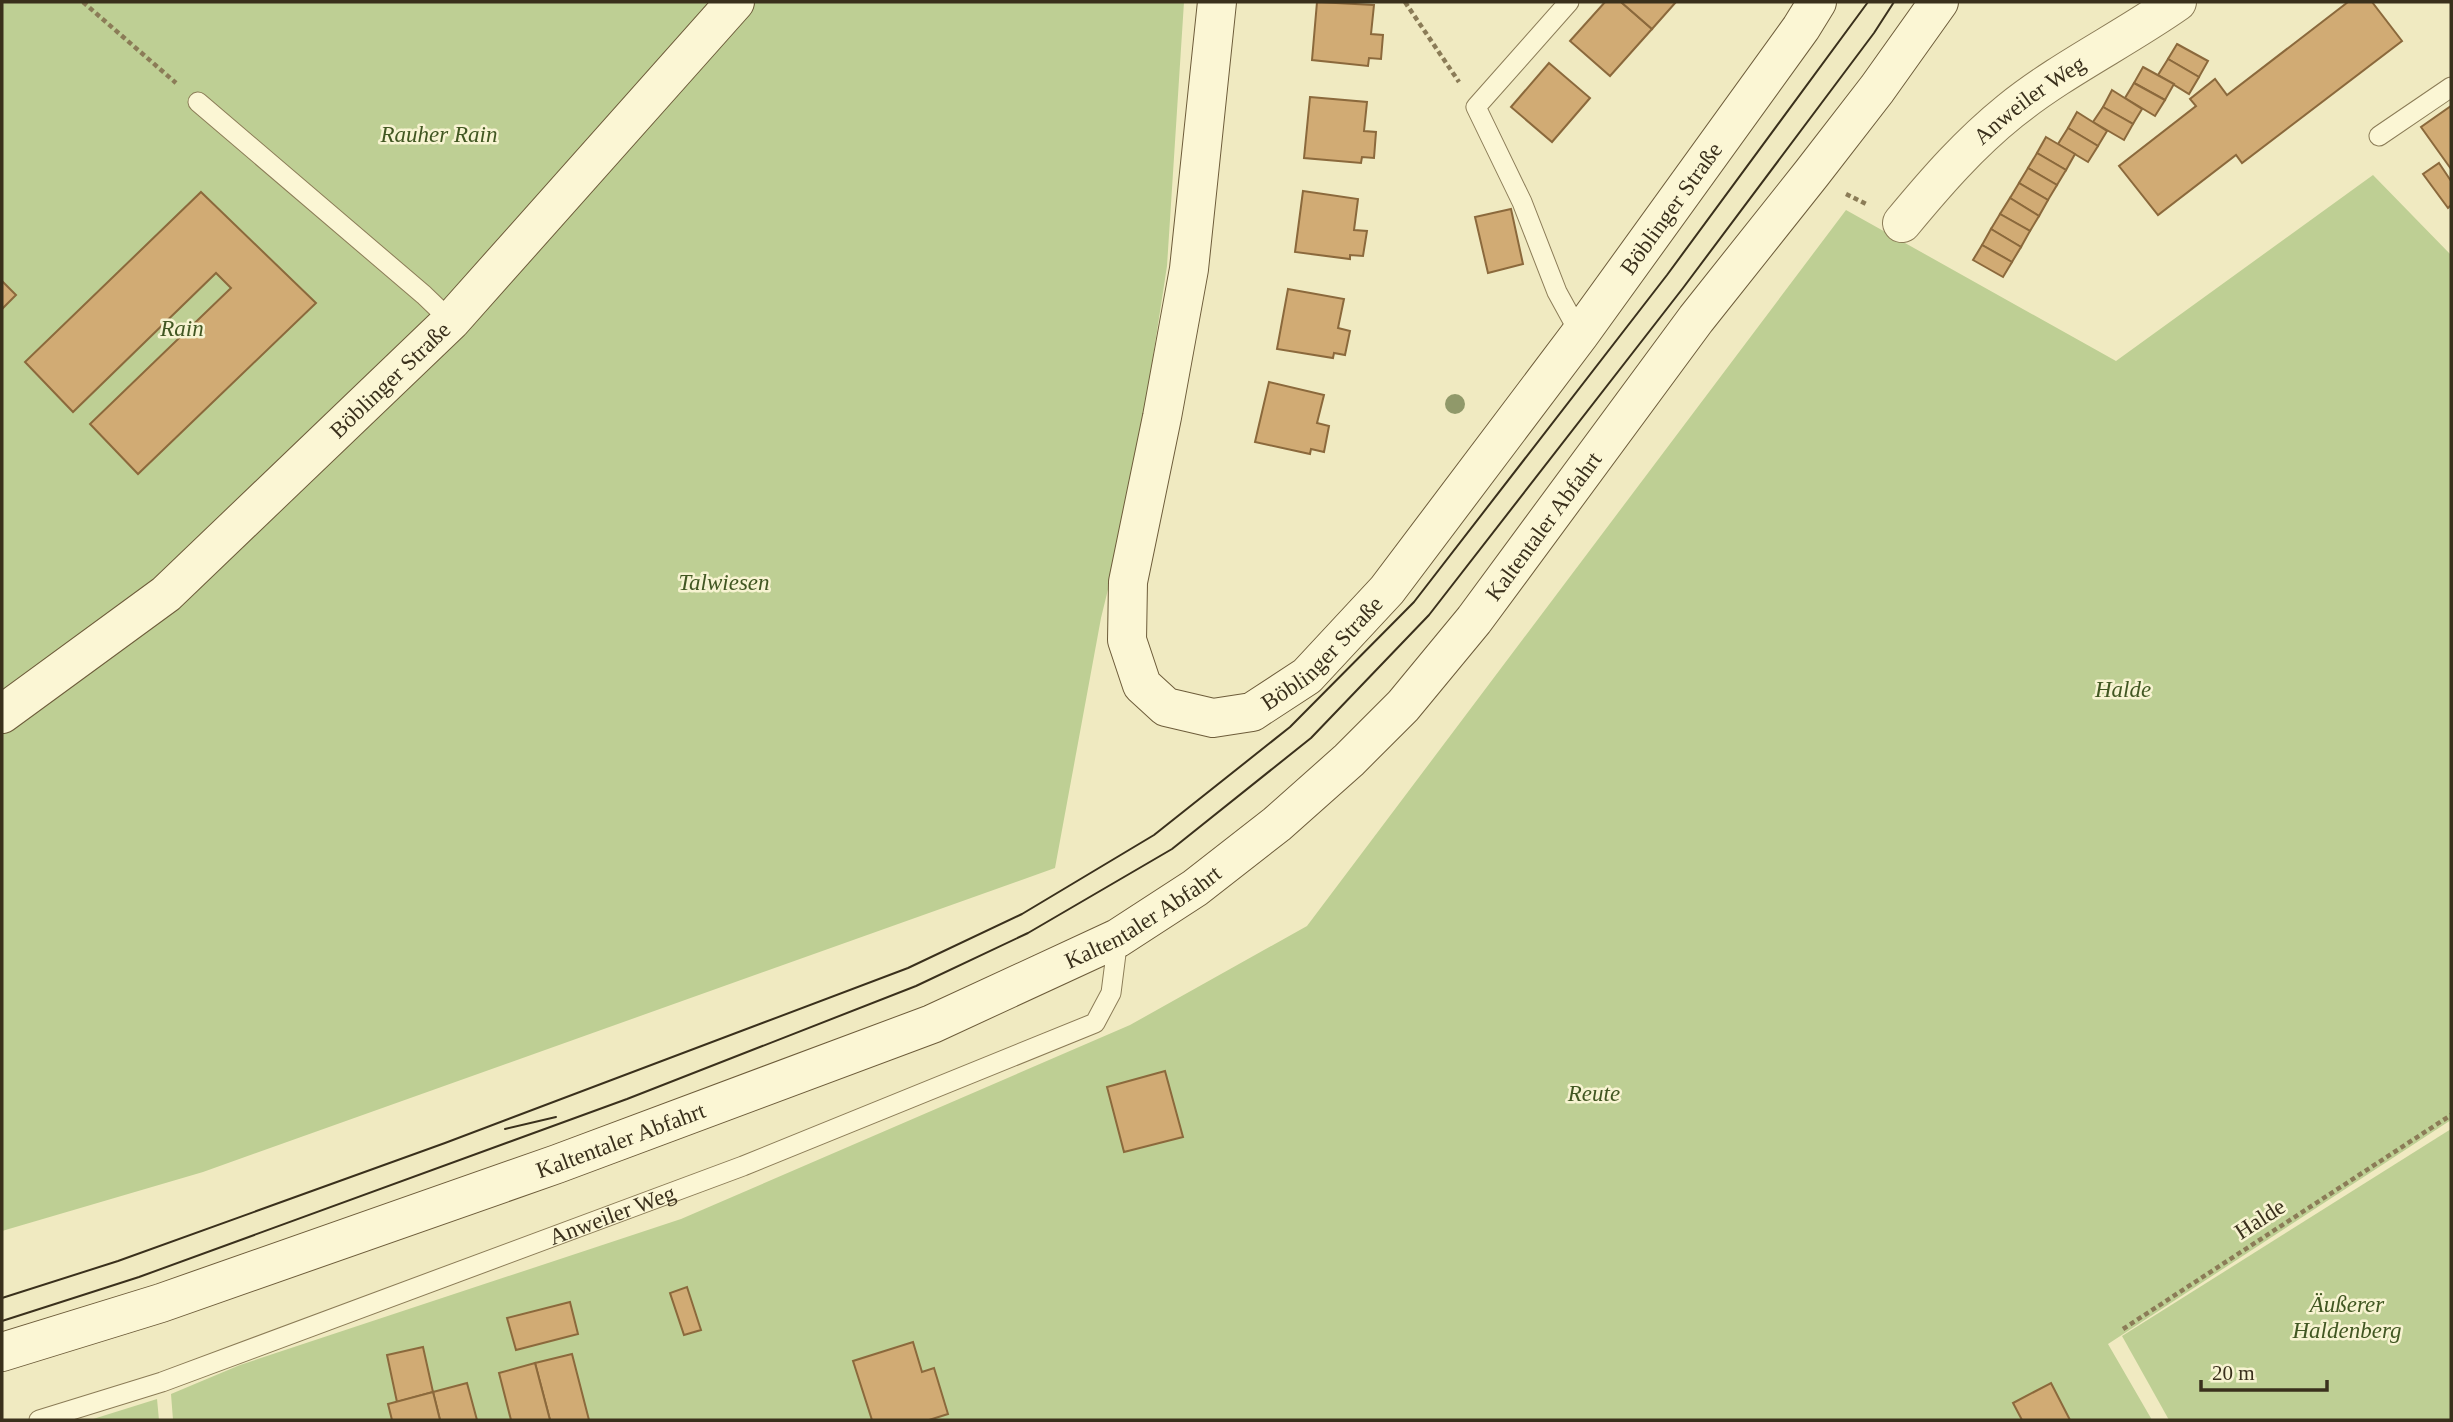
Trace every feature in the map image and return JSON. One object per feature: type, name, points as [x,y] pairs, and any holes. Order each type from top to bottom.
[{"type":"main road","name":"Böblinger Straße","points":[[2,714],[166,594],[451,321],[736,2]]},
{"type":"main road","name":"Böblinger Straße","points":[[1217,2],[1189,269],[1163,417],[1128,582],[1127,640],[1142,685],[1166,707],[1213,718],[1252,712],[1307,676],[1387,590],[1580,334],[1801,29],[1817,2]]},
{"type":"main road","name":"Kaltentaler Abfahrt","points":[[2,1352],[160,1303],[583,1154],[932,1024],[1118,938],[1195,888],[1278,824],[1404,706],[1474,620],[1696,319],[1877,89],[1939,2]]},
{"type":"main road","name":"Anweiler Weg","points":[[1902,223],[1945,170],[2011,110],[2104,46],[2177,2]]},
{"type":"lane","points":[[1569,2],[1476,107],[1522,202],[1557,292],[1580,334]]},
{"type":"lane","points":[[2379,136],[2451,87]]},
{"type":"lane","points":[[198,102],[451,321]]},
{"type":"lane","name":"Anweiler Weg","points":[[39,1420],[162,1382],[730,1171],[1095,1023],[1111,993],[1118,938]]},
{"type":"path","points":[[83,2],[198,102]]},
{"type":"path","points":[[1405,2],[1476,107]]},
{"type":"path","points":[[1812,173],[1902,223]]},
{"type":"path","name":"Halde","points":[[2123,1329],[2451,1115]]},
{"type":"green space","name":"Talwiesen","points":[[2,2],[1184,2],[1167,266],[1133,487],[1101,618],[1055,868],[203,1172],[2,1231]]},
{"type":"green space","name":"Reute","points":[[2373,175],[2451,255],[2451,1120],[2108,1344],[2152,1420],[173,1420],[171,1394],[240,1365],[681,1219],[1130,1025],[1307,926],[1846,210],[2116,361]]},
{"type":"green space","name":"Äußerer Haldenberg","points":[[2451,1129],[2451,1420],[2169,1420],[2122,1336]]},
{"type":"green space","points":[[157,1399],[159,1420],[90,1420]]},
{"type":"building","points":[[1317,2],[1374,5],[1371,34],[1383,35],[1381,59],[1369,58],[1368,66],[1312,60]]},
{"type":"building","points":[[1605,2],[1621,2],[1652,29],[1610,76],[1570,41]]},
{"type":"building","points":[[1621,2],[1676,2],[1652,29]]},
{"type":"building","points":[[2348,2],[2372,2],[2402,41],[2242,163],[2236,155],[2158,215],[2119,166],[2196,106],[2190,99],[2215,79],[2227,95]]},
{"type":"building","points":[[2177,44],[2208,61],[2199,77],[2168,59]]},
{"type":"building","points":[[2168,59],[2199,77],[2189,94],[2158,75]]},
{"type":"building","points":[[1549,63],[1590,98],[1552,142],[1511,107]]},
{"type":"building","points":[[2143,67],[2174,84],[2165,100],[2134,83]]},
{"type":"building","points":[[2134,83],[2165,100],[2155,116],[2125,98]]},
{"type":"building","points":[[2112,90],[2142,109],[2133,124],[2103,107]]},
{"type":"building","points":[[1310,97],[1367,102],[1364,131],[1376,132],[1374,158],[1362,157],[1361,163],[1304,158]]},
{"type":"building","points":[[2451,106],[2451,169],[2421,127]]},
{"type":"building","points":[[2103,107],[2133,124],[2124,140],[2093,122]]},
{"type":"building","points":[[2077,112],[2107,131],[2098,146],[2068,128]]},
{"type":"building","points":[[2068,128],[2098,146],[2088,162],[2058,144]]},
{"type":"building","points":[[2046,137],[2075,154],[2066,170],[2037,153]]},
{"type":"building","points":[[2037,153],[2066,170],[2057,185],[2028,168]]},
{"type":"building","points":[[2439,163],[2451,181],[2451,205],[2448,208],[2423,174]]},
{"type":"building","points":[[2028,168],[2057,185],[2048,200],[2019,183]]},
{"type":"building","points":[[2019,183],[2048,200],[2039,216],[2010,198]]},
{"type":"building","points":[[1303,191],[1358,199],[1354,230],[1367,231],[1363,256],[1350,255],[1350,259],[1295,252]]},
{"type":"building","points":[[201,192],[316,303],[138,474],[90,424],[231,288],[216,273],[73,412],[25,362]]},
{"type":"building","points":[[2010,198],[2039,216],[2030,231],[2000,214]]},
{"type":"building","points":[[1511,209],[1523,264],[1488,273],[1475,217]]},
{"type":"building","points":[[2000,214],[2030,231],[2021,247],[1991,229]]},
{"type":"building","points":[[1991,229],[2021,247],[2012,262],[1982,245]]},
{"type":"building","points":[[1982,245],[2012,262],[2003,277],[1973,260]]},
{"type":"building","points":[[2,281],[16,295],[2,309]]},
{"type":"building","points":[[1288,289],[1344,299],[1338,328],[1350,331],[1345,355],[1334,353],[1333,358],[1277,349]]},
{"type":"building","points":[[1269,382],[1324,395],[1317,423],[1329,426],[1324,452],[1311,449],[1310,454],[1255,442]]},
{"type":"building","points":[[1165,1071],[1183,1137],[1124,1152],[1107,1087]]},
{"type":"building","points":[[687,1287],[701,1330],[684,1335],[670,1293]]},
{"type":"building","points":[[570,1302],[578,1334],[516,1350],[507,1318]]},
{"type":"building","points":[[913,1342],[922,1372],[934,1368],[948,1414],[929,1420],[872,1420],[853,1361]]},
{"type":"building","points":[[423,1347],[433,1392],[397,1402],[387,1355]]},
{"type":"building","points":[[572,1354],[589,1420],[550,1420],[535,1363]]},
{"type":"building","points":[[535,1363],[550,1420],[511,1420],[499,1373]]},
{"type":"building","points":[[467,1383],[477,1420],[440,1420],[433,1392]]},
{"type":"building","points":[[2051,1383],[2070,1420],[2022,1420],[2013,1403]]},
{"type":"building","points":[[433,1392],[440,1420],[392,1420],[388,1404]]},
{"type":"tram line","points":[[2,1298],[118,1261],[445,1143],[908,968],[1022,914],[1154,835],[1290,727],[1414,602],[1667,275],[1868,2]]},
{"type":"tram line","points":[[2,1321],[139,1277],[627,1099],[916,986],[1028,933],[1172,849],[1311,738],[1429,615],[1683,288],[1874,33],[1894,2]]},
{"type":"tram line","points":[[505,1129],[556,1117]]},
{"type":"park label","name":"Rauher Rain","points":[[439,134]]},
{"type":"park label","name":"Rain","points":[[182,328]]}]
